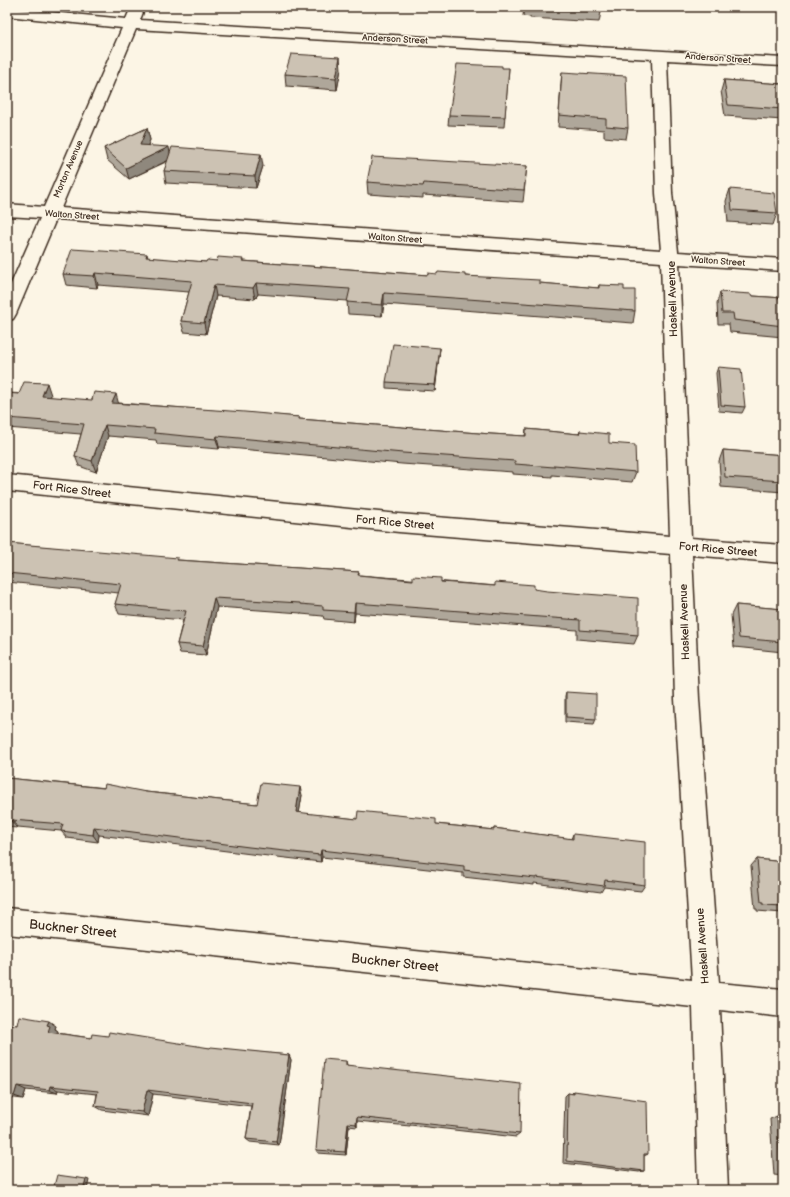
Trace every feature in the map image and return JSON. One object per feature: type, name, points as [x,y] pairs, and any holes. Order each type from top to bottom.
[{"type":"street","name":"Morton Avenue","points":[[7,314],[129,24],[138,7]]},
{"type":"street","name":"Anderson Street","points":[[7,12],[129,24],[783,62]]},
{"type":"street","name":"Haskell Avenue","points":[[659,54],[664,193],[670,257],[688,707],[706,995],[713,1190]]},
{"type":"street","name":"Walton Street","points":[[7,210],[783,265]]},
{"type":"street","name":"Fort Rice Street","points":[[7,483],[399,523],[783,554]]},
{"type":"street","name":"Buckner Street","points":[[7,921],[783,1003]]},
{"type":"building","points":[[531,7],[602,7],[601,11]]},
{"type":"building","points":[[291,54],[340,57],[336,78],[285,74]]},
{"type":"building","points":[[457,64],[502,66],[502,68],[509,68],[505,117],[449,115]]},
{"type":"building","points":[[562,72],[626,76],[628,128],[606,126],[606,119],[559,115]]},
{"type":"building","points":[[724,80],[783,84],[783,109],[728,105]]},
{"type":"building","points":[[147,128],[140,145],[169,147],[126,168],[104,148]]},
{"type":"building","points":[[172,147],[261,154],[255,176],[164,171]]},
{"type":"building","points":[[372,157],[527,166],[524,190],[424,183],[423,186],[367,182]]},
{"type":"building","points":[[730,189],[774,193],[777,213],[732,210]]},
{"type":"building","points":[[72,249],[147,254],[146,257],[206,262],[207,260],[217,261],[218,257],[243,259],[242,261],[428,275],[428,273],[437,274],[438,272],[465,274],[465,276],[539,280],[539,283],[599,288],[599,285],[624,286],[624,290],[635,290],[635,311],[384,293],[382,305],[347,302],[350,289],[256,283],[253,288],[214,285],[204,323],[181,321],[192,281],[95,273],[94,276],[63,274]]},
{"type":"building","points":[[720,292],[783,298],[783,326],[734,320],[733,313],[722,313]]},
{"type":"building","points":[[393,344],[440,348],[435,385],[386,382]]},
{"type":"building","points":[[718,367],[741,369],[745,407],[721,405]]},
{"type":"building","points":[[24,382],[47,383],[42,396],[92,400],[94,392],[116,394],[112,403],[245,412],[299,417],[299,419],[491,434],[526,436],[526,429],[579,434],[580,431],[609,434],[609,443],[635,445],[636,472],[554,465],[554,467],[515,464],[515,461],[403,453],[217,436],[216,439],[154,433],[155,429],[105,425],[92,461],[75,456],[84,424],[7,418],[7,393],[19,394]]},
{"type":"building","points":[[723,450],[783,455],[783,481],[725,477]]},
{"type":"building","points":[[7,543],[178,558],[177,560],[359,572],[358,575],[413,580],[413,576],[441,578],[441,582],[495,586],[495,582],[534,585],[534,589],[547,591],[638,598],[638,635],[580,630],[580,620],[355,603],[354,612],[323,610],[323,606],[300,603],[214,598],[203,646],[177,644],[186,611],[115,604],[121,584],[7,573]]},
{"type":"building","points":[[736,605],[783,609],[783,642],[739,638]]},
{"type":"building","points":[[566,692],[596,694],[596,719],[566,717]]},
{"type":"building","points":[[7,778],[104,788],[105,784],[146,792],[257,804],[261,783],[300,787],[296,812],[357,819],[358,811],[436,819],[436,824],[494,830],[494,828],[573,839],[573,834],[645,842],[645,885],[605,880],[604,886],[536,877],[464,870],[464,866],[321,850],[320,855],[94,827],[93,835],[61,831],[63,824],[12,820],[7,821]]},
{"type":"building","points":[[757,859],[783,862],[783,906],[763,905],[763,903],[761,903]]},
{"type":"building","points":[[19,1016],[49,1021],[47,1025],[50,1026],[48,1032],[91,1038],[92,1034],[108,1036],[109,1032],[210,1048],[289,1055],[276,1142],[246,1139],[252,1103],[147,1090],[142,1112],[95,1106],[98,1091],[50,1086],[49,1090],[17,1086],[14,1096],[7,1095],[7,1024],[17,1025]]},
{"type":"building","points":[[324,1059],[346,1061],[346,1065],[521,1084],[520,1134],[357,1117],[356,1124],[348,1123],[345,1152],[316,1150]]},
{"type":"building","points":[[574,1091],[647,1101],[648,1154],[644,1154],[644,1171],[567,1161],[568,1093],[574,1094]]},
{"type":"building","points":[[777,1116],[783,1117],[783,1173],[781,1173]]},
{"type":"building","points":[[57,1175],[86,1179],[83,1190],[53,1190]]}]
